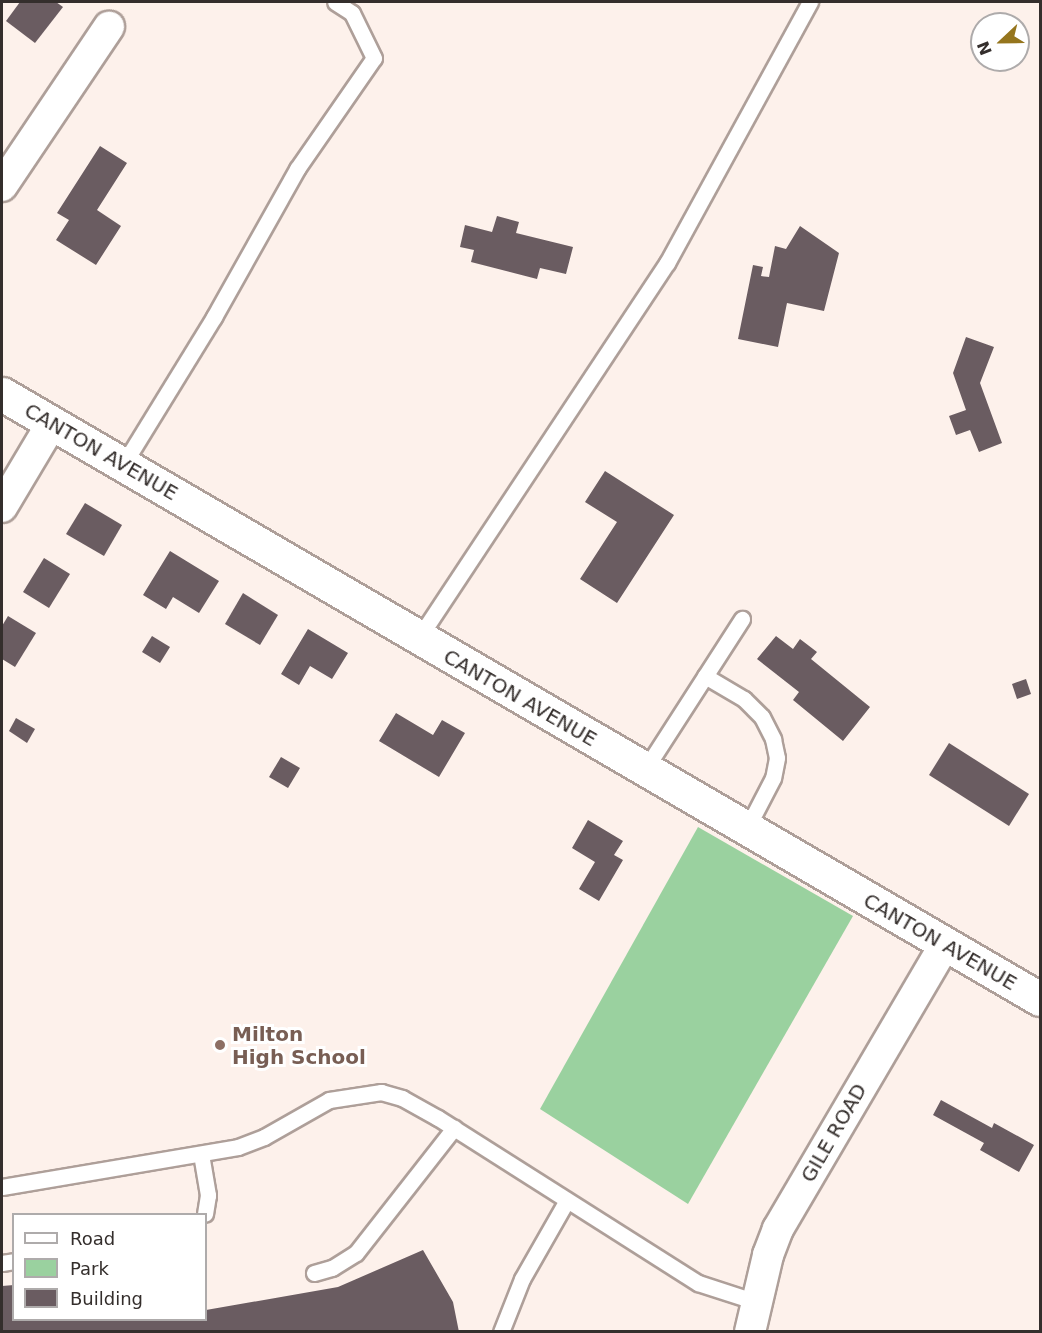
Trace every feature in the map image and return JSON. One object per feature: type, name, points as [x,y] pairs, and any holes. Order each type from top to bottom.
[{"type":"main road","name":"CANTON AVENUE","points":[[2,394],[944,946],[1041,999]]},
{"type":"street","points":[[2,186],[109,27]]},
{"type":"street","points":[[2,507],[52,423]]},
{"type":"street","name":"GILE ROAD","points":[[750,1332],[768,1255],[786,1215],[944,946]]},
{"type":"lane","points":[[123,465],[214,317],[297,169],[374,58],[352,13],[335,2]]},
{"type":"lane","points":[[418,639],[673,254],[810,2]]},
{"type":"lane","points":[[644,771],[741,619]]},
{"type":"lane","points":[[705,676],[744,699],[762,717],[773,739],[777,758],[773,778],[746,830]]},
{"type":"lane","points":[[2,1187],[201,1154],[255,1142],[316,1105],[370,1092],[402,1098],[454,1128],[567,1202],[698,1283],[757,1302]]},
{"type":"lane","points":[[314,1273],[333,1268],[356,1253],[454,1128]]},
{"type":"lane","points":[[201,1154],[208,1195],[205,1213]]},
{"type":"lane","points":[[501,1332],[522,1279],[567,1202]]},
{"type":"green space","points":[[698,827],[853,916],[688,1204],[540,1109]]},
{"type":"building","points":[[20,2],[56,2],[63,7],[35,43],[6,21]]},
{"type":"building","points":[[100,146],[127,163],[97,210],[121,226],[96,265],[56,240],[69,220],[57,213]]},
{"type":"building","points":[[497,216],[519,222],[516,233],[573,247],[566,274],[540,268],[537,279],[471,262],[474,250],[460,247],[465,225],[492,232]]},
{"type":"building","points":[[800,226],[839,253],[824,311],[787,303],[778,347],[738,339],[753,265],[763,267],[761,276],[769,277],[775,246],[786,249]]},
{"type":"building","points":[[966,337],[994,347],[980,383],[1002,443],[979,452],[970,430],[956,435],[949,416],[966,410],[953,373]]},
{"type":"building","points":[[605,471],[674,515],[617,603],[580,579],[617,522],[585,502]]},
{"type":"building","points":[[85,503],[122,525],[104,556],[66,534]]},
{"type":"building","points":[[170,551],[219,581],[199,613],[173,597],[166,609],[143,595]]},
{"type":"building","points":[[44,558],[70,574],[49,608],[23,592]]},
{"type":"building","points":[[243,593],[278,615],[260,645],[225,624]]},
{"type":"building","points":[[8,616],[36,633],[15,667],[2,659],[2,626]]},
{"type":"building","points":[[308,629],[348,653],[332,679],[310,666],[299,685],[281,674]]},
{"type":"building","points":[[152,636],[170,647],[160,663],[142,652]]},
{"type":"building","points":[[776,636],[793,649],[800,639],[817,652],[811,659],[870,707],[843,741],[793,700],[799,692],[757,659]]},
{"type":"building","points":[[1026,679],[1031,694],[1017,699],[1012,684]]},
{"type":"building","points":[[396,713],[433,735],[442,720],[465,733],[439,777],[379,741]]},
{"type":"building","points":[[16,718],[35,729],[27,743],[9,731]]},
{"type":"building","points":[[949,743],[1029,794],[1009,826],[929,775]]},
{"type":"building","points":[[281,757],[300,768],[288,788],[269,777]]},
{"type":"building","points":[[588,820],[623,841],[614,855],[623,860],[599,901],[579,889],[595,862],[572,848]]},
{"type":"building","points":[[941,1100],[992,1128],[994,1123],[1034,1145],[1019,1172],[980,1150],[984,1143],[933,1115]]},
{"type":"building","points":[[423,1250],[453,1302],[459,1332],[2,1332],[2,1286],[12,1285],[12,1321],[207,1321],[207,1310],[338,1287]]},
{"type":"place","name":"Milton High School","points":[[220,1045]]}]
